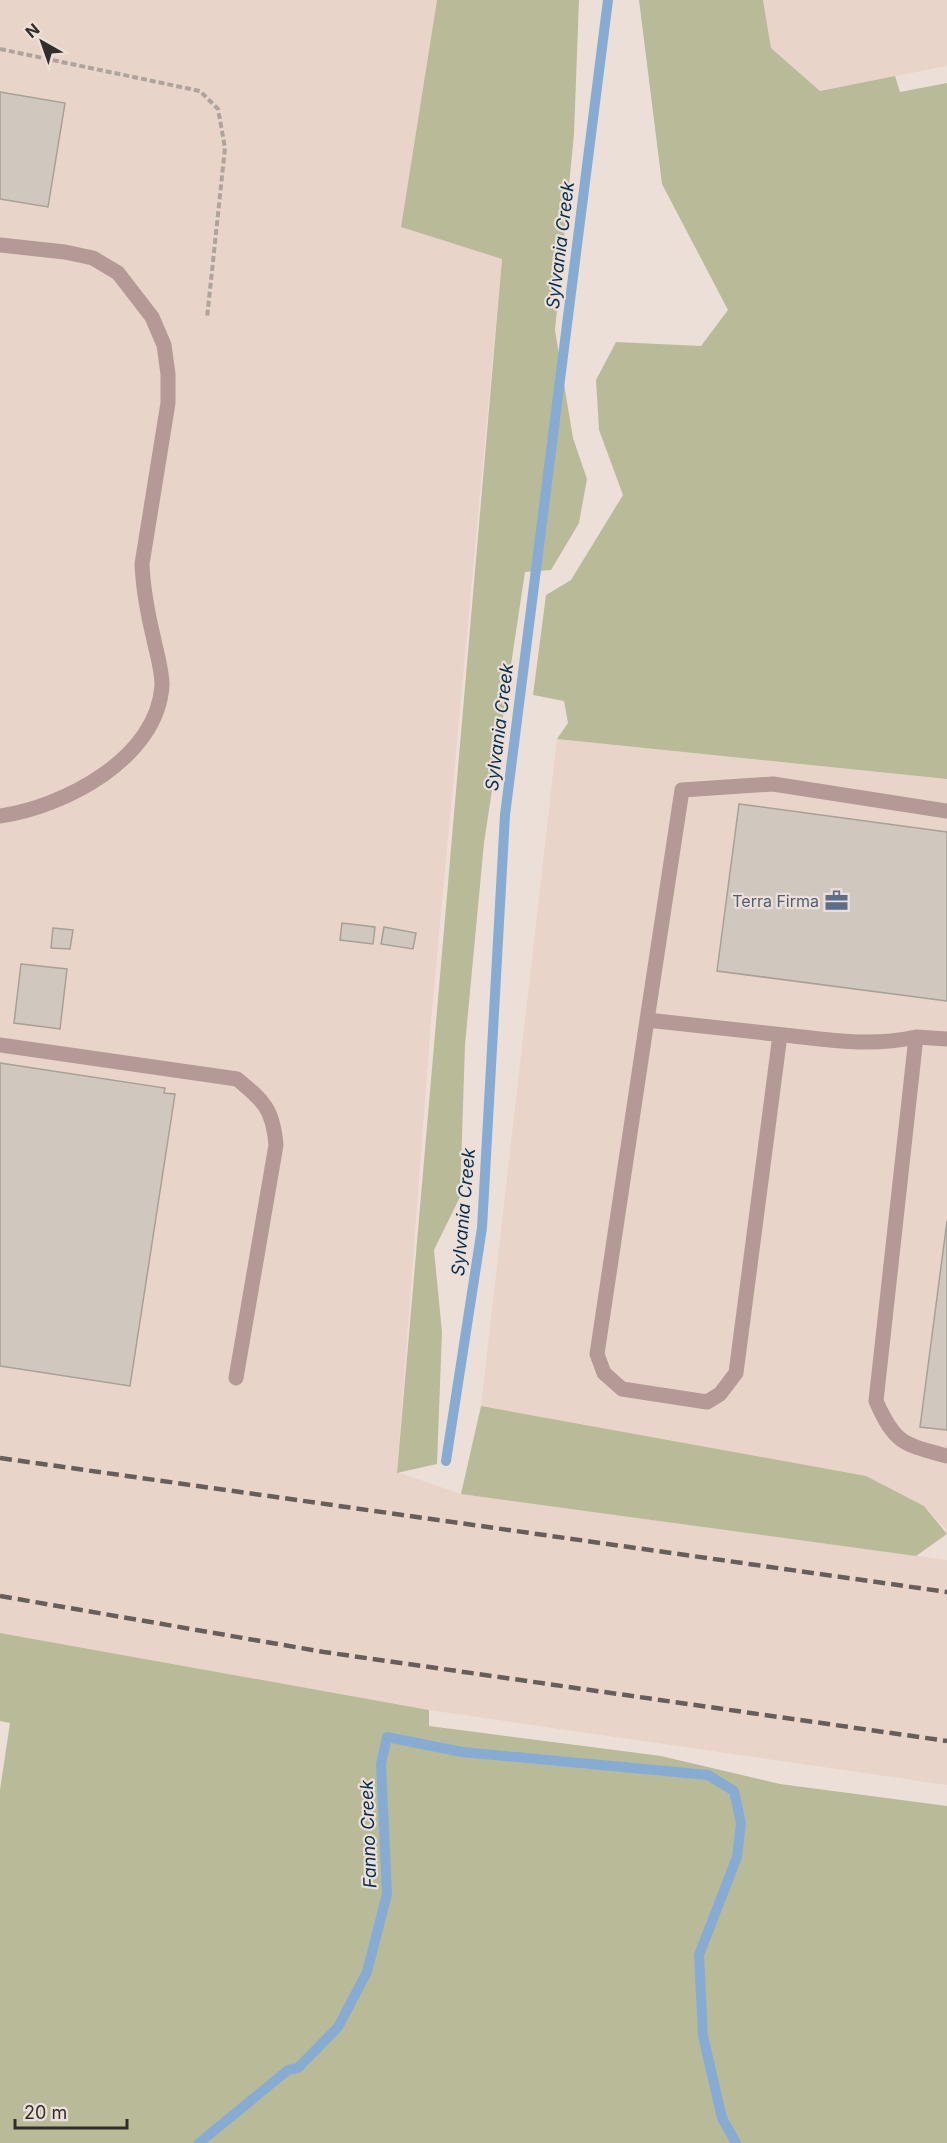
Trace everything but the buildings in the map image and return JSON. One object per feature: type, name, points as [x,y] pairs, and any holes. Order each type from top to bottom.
[{"type":"lane","points":[[0,245],[93,258],[118,273],[152,317],[164,345],[168,374],[168,403],[142,564],[143,586],[162,684],[156,717],[144,737],[121,762],[90,783],[19,813],[0,816]]},
{"type":"lane","points":[[780,1035],[736,1373],[720,1394],[707,1402],[622,1389],[604,1373],[597,1354],[682,790],[773,784],[947,811]]},
{"type":"lane","points":[[647,1020],[886,1044],[916,1037],[947,1039]]},
{"type":"lane","points":[[916,1037],[876,1401],[887,1427],[905,1445],[947,1456]]},
{"type":"lane","points":[[0,1046],[237,1079],[260,1098],[274,1121],[276,1145],[236,1378]]},
{"type":"path","points":[[0,49],[200,91],[218,109],[225,148],[207,318]]},
{"type":"shaded area","points":[[0,0],[437,0],[401,227],[502,258],[431,1021],[397,1472],[461,1494],[947,1560],[947,1785],[429,1710],[0,1633]]},
{"type":"shaded area","points":[[763,0],[947,0],[947,66],[820,91],[771,48]]},
{"type":"shaded area","points":[[557,739],[947,779],[947,1531],[924,1506],[481,1406]]},
{"type":"green space","points":[[437,0],[579,0],[574,134],[555,330],[573,438],[587,479],[579,523],[551,570],[525,572],[484,843],[465,1045],[460,1197],[434,1250],[442,1332],[437,1464],[397,1473],[502,259],[401,227]]},
{"type":"green space","points":[[639,0],[763,0],[771,48],[820,91],[895,76],[900,92],[947,83],[947,779],[557,739],[568,723],[564,701],[533,695],[546,595],[571,580],[623,495],[599,430],[596,380],[616,342],[701,346],[728,310],[662,184]]},
{"type":"green space","points":[[481,1406],[866,1476],[924,1506],[947,1534],[916,1556],[461,1494]]},
{"type":"green space","points":[[0,1633],[429,1710],[429,1726],[661,1756],[780,1784],[947,1806],[947,2143],[0,2143],[0,1790],[10,1723],[0,1721]]},
{"type":"waterway","name":"Sylvania Creek","points":[[446,1461],[482,1228],[505,815],[608,0]]},
{"type":"waterway","name":"Fanno Creek","points":[[199,2143],[288,2070],[298,2068],[338,2027],[367,1972],[387,1894],[381,1764],[387,1737],[462,1752],[708,1775],[734,1791],[741,1823],[737,1857],[699,1955],[703,2036],[722,2118],[736,2143]]},
{"type":"railway","points":[[0,1458],[947,1592]]},
{"type":"railway","points":[[0,1596],[324,1652],[947,1741]]},
{"type":"place","name":"Terra Firma","points":[[837,901]]}]
